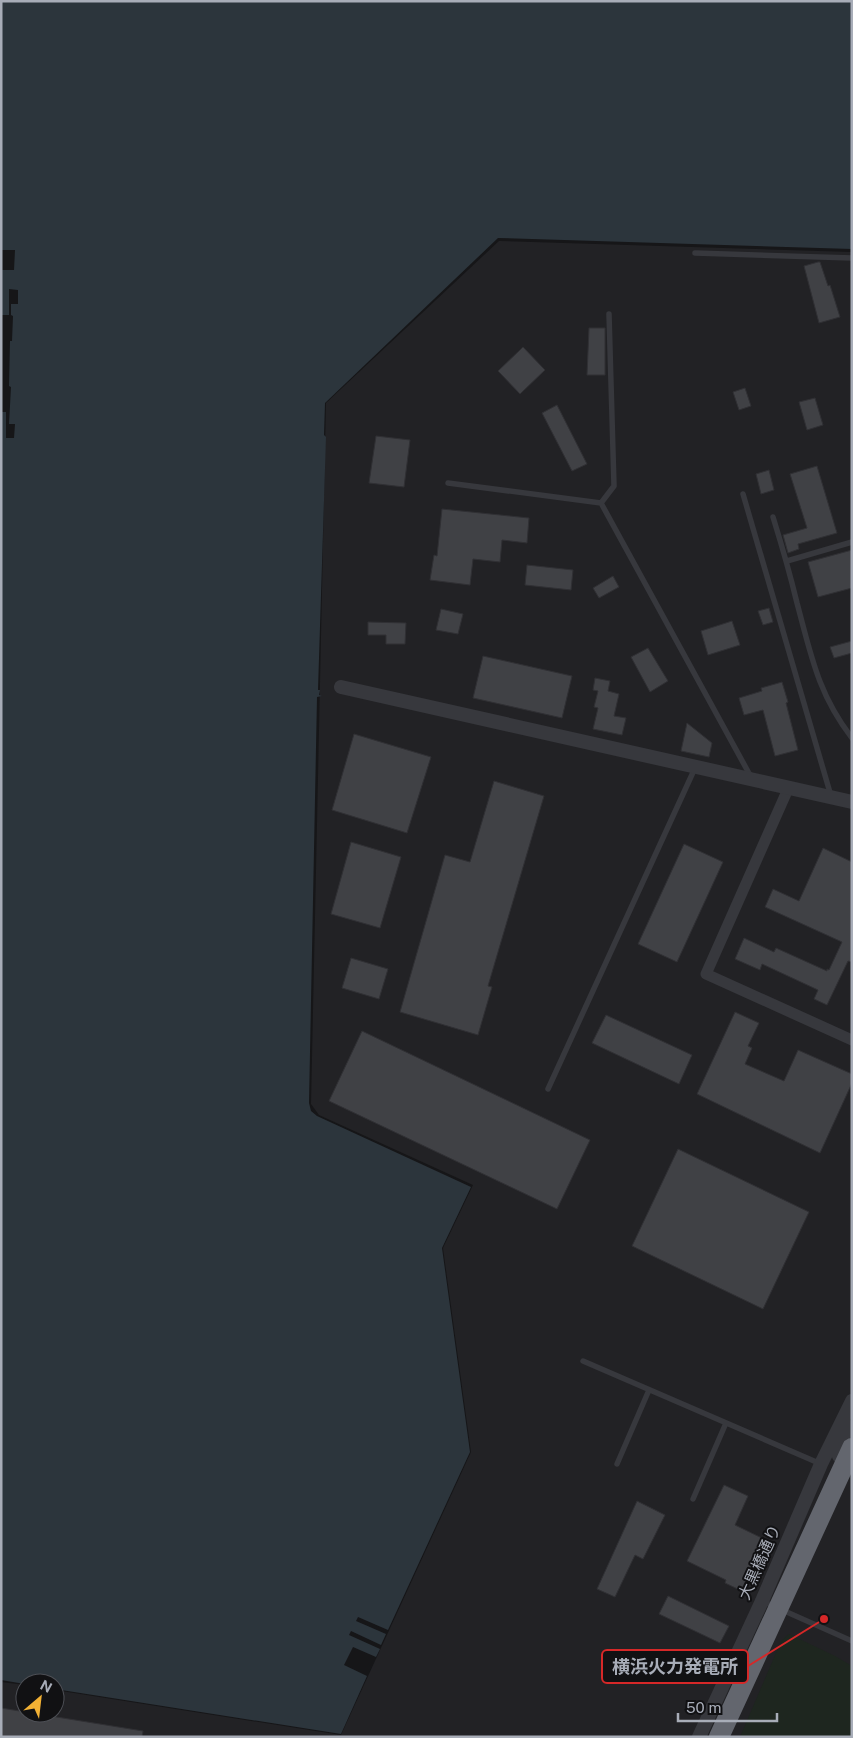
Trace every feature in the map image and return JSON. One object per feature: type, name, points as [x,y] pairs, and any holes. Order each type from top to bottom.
[{"type":"highway","points":[[719,1737],[852,1448]]},
{"type":"highway","points":[[725,1737],[852,1461]]},
{"type":"street","points":[[341,687],[852,802]]},
{"type":"street","points":[[788,789],[706,974],[852,1040]]},
{"type":"street","name":"大黒橋通り","points":[[714,1737],[821,1464],[852,1401]]},
{"type":"street","name":"大黒橋通り","points":[[699,1737],[768,1603],[852,1427]]},
{"type":"lane","points":[[695,253],[852,258]]},
{"type":"lane","points":[[601,503],[614,486],[609,314]]},
{"type":"lane","points":[[448,483],[601,503]]},
{"type":"lane","points":[[742,494],[832,798]]},
{"type":"lane","points":[[601,503],[753,781]]},
{"type":"lane","points":[[772,517],[787,561],[816,673],[838,719],[852,738]]},
{"type":"lane","points":[[787,561],[852,542]]},
{"type":"lane","points":[[548,1089],[695,768]]},
{"type":"lane","points":[[583,1361],[821,1464]]},
{"type":"lane","points":[[617,1464],[649,1390]]},
{"type":"lane","points":[[693,1499],[726,1423]]},
{"type":"lane","points":[[768,1603],[851,1641]]},
{"type":"shaded area","points":[[1,1],[852,1],[852,249],[498,238],[325,403],[324,435],[326,437],[318,690],[320,690],[319,695],[322,696],[317,697],[309,1103],[311,1111],[317,1116],[471,1187],[442,1248],[470,1452],[388,1630],[358,1617],[356,1621],[386,1634],[381,1645],[351,1631],[349,1635],[380,1649],[376,1657],[353,1647],[344,1665],[367,1676],[341,1734],[65,1691],[65,1673],[15,1673],[15,1682],[1,1680]]},
{"type":"shaded area","points":[[499,241],[852,252],[852,1737],[1,1737],[1,1682],[15,1684],[15,1723],[65,1723],[65,1692],[341,1735],[471,1452],[443,1248],[473,1185],[319,1115],[311,1104],[326,403]]},
{"type":"shaded area","points":[[789,1634],[852,1666],[852,1737],[740,1737],[781,1641]]},
{"type":"pier","points":[[1,250],[15,250],[14,270],[1,270]]},
{"type":"pier","points":[[9,289],[18,290],[18,304],[11,304],[11,315],[13,316],[12,341],[10,341],[9,386],[11,387],[9,424],[15,424],[14,438],[6,438],[6,412],[1,412],[1,315],[9,315]]},
{"type":"building","points":[[820,262],[828,286],[830,285],[840,317],[819,323],[804,266]]},
{"type":"building","points":[[589,328],[605,328],[605,375],[587,375]]},
{"type":"building","points":[[523,347],[545,370],[520,394],[498,371]]},
{"type":"building","points":[[745,388],[751,406],[739,410],[733,392]]},
{"type":"building","points":[[815,398],[823,425],[807,430],[799,402]]},
{"type":"building","points":[[557,405],[587,464],[572,471],[542,413]]},
{"type":"building","points":[[376,436],[410,440],[404,487],[369,483]]},
{"type":"building","points":[[817,466],[837,533],[798,544],[799,549],[788,553],[783,535],[807,528],[790,474]]},
{"type":"building","points":[[769,470],[774,490],[761,494],[756,474]]},
{"type":"building","points":[[442,509],[529,518],[527,543],[502,540],[500,562],[473,559],[470,585],[430,580],[434,555],[437,556]]},
{"type":"building","points":[[852,550],[852,588],[818,597],[808,562]]},
{"type":"building","points":[[527,565],[573,570],[571,590],[525,585]]},
{"type":"building","points":[[613,576],[619,587],[599,598],[593,588]]},
{"type":"building","points":[[769,608],[773,622],[763,625],[758,611]]},
{"type":"building","points":[[441,609],[463,614],[458,634],[436,630]]},
{"type":"building","points":[[732,621],[740,645],[708,655],[701,631]]},
{"type":"building","points":[[368,622],[406,623],[405,644],[386,644],[386,635],[368,635]]},
{"type":"building","points":[[852,641],[852,653],[834,658],[830,647]]},
{"type":"building","points":[[648,648],[668,681],[650,692],[631,657]]},
{"type":"building","points":[[483,656],[572,676],[562,718],[473,698]]},
{"type":"building","points":[[595,678],[610,681],[608,691],[619,694],[614,716],[626,718],[622,735],[593,729],[598,708],[594,707],[598,691],[593,690]]},
{"type":"building","points":[[782,682],[798,750],[775,756],[763,710],[744,715],[739,698],[762,691],[761,688]]},
{"type":"building","points":[[687,723],[712,743],[709,757],[681,751]]},
{"type":"building","points":[[354,734],[431,757],[407,833],[332,810]]},
{"type":"building","points":[[494,781],[544,796],[488,986],[492,987],[478,1035],[400,1012],[445,855],[470,862]]},
{"type":"building","points":[[351,842],[401,857],[380,928],[331,914]]},
{"type":"building","points":[[684,844],[723,862],[677,962],[638,944]]},
{"type":"building","points":[[823,848],[852,862],[852,962],[848,961],[827,1005],[814,999],[818,990],[762,964],[760,970],[735,959],[744,938],[774,952],[776,948],[827,971],[827,969],[829,970],[842,942],[765,907],[773,889],[799,901]]},
{"type":"building","points":[[351,958],[388,969],[379,999],[342,988]]},
{"type":"building","points":[[735,1012],[759,1023],[748,1046],[752,1048],[745,1064],[784,1081],[798,1050],[852,1074],[852,1083],[820,1153],[697,1094]]},
{"type":"building","points":[[606,1015],[692,1055],[679,1084],[592,1043]]},
{"type":"building","points":[[362,1031],[590,1140],[557,1209],[329,1101]]},
{"type":"building","points":[[678,1149],[809,1212],[763,1309],[632,1246]]},
{"type":"building","points":[[724,1485],[748,1496],[735,1525],[766,1540],[742,1591],[725,1583],[726,1580],[687,1561]]},
{"type":"building","points":[[637,1501],[665,1515],[643,1559],[635,1555],[615,1597],[597,1589]]},
{"type":"building","points":[[668,1596],[729,1626],[720,1643],[659,1614]]},
{"type":"building","points":[[1,1708],[15,1710],[15,1723],[65,1723],[65,1718],[143,1731],[142,1737],[1,1737]]},
{"type":"place","name":"横浜火力発電所","points":[[824,1619]]}]
